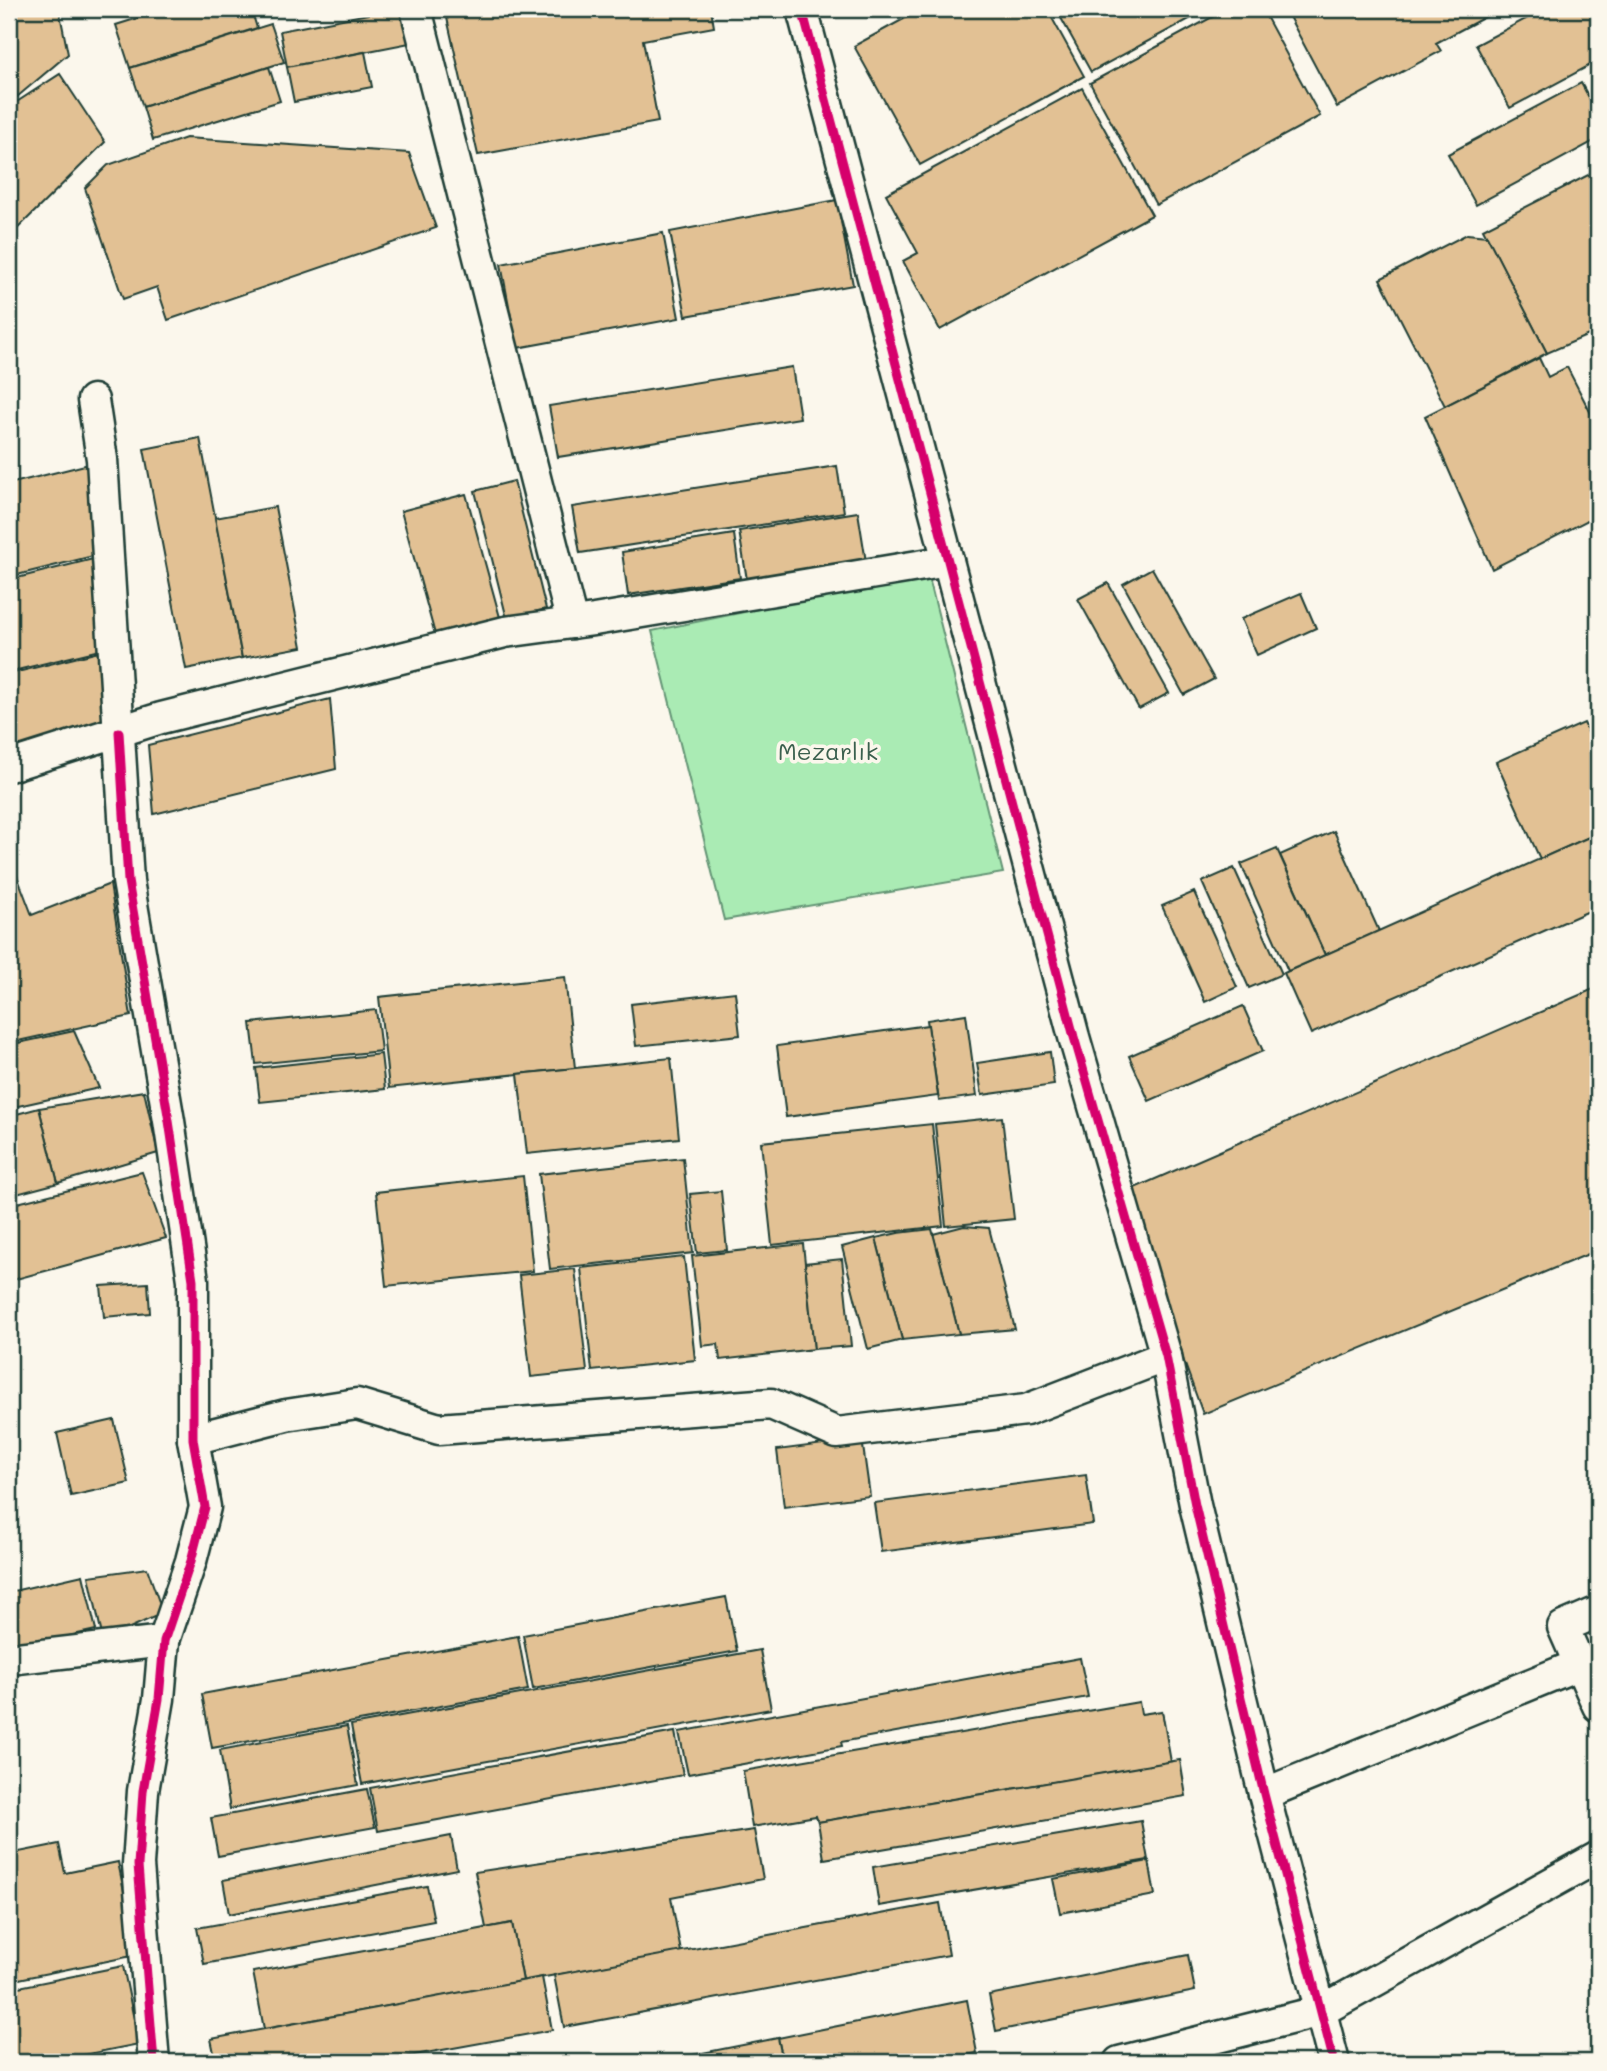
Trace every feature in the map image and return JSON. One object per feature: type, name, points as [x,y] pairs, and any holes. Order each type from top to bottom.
[{"type":"street","points":[[416,9],[572,623]]},
{"type":"street","points":[[802,9],[1074,1037],[1166,1356],[1195,1505],[1264,1794],[1334,2062]]},
{"type":"street","points":[[93,400],[102,459],[128,881],[193,1280],[193,1439],[205,1507],[191,1561],[164,1641],[159,1699],[143,1791],[138,1865],[153,2062]]},
{"type":"street","points":[[9,766],[161,718],[505,632],[948,561]]},
{"type":"street","points":[[193,1439],[286,1415],[357,1404],[439,1429],[771,1404],[838,1433],[1026,1410],[1166,1356]]},
{"type":"street","points":[[1598,1612],[1563,1627],[1598,1706]]},
{"type":"street","points":[[9,1659],[164,1641]]},
{"type":"street","points":[[1264,1794],[1580,1664]]},
{"type":"street","points":[[1119,2062],[1321,2011],[1598,1857]]},
{"type":"green space","name":"Mezarlık","points":[[928,574],[1003,873],[724,920],[652,631]]},
{"type":"building","points":[[9,9],[59,9],[68,54],[17,97],[9,56]]},
{"type":"building","points":[[167,9],[251,9],[257,28],[130,68],[116,25]]},
{"type":"building","points":[[394,9],[414,9],[420,41],[287,67],[280,31]]},
{"type":"building","points":[[445,9],[711,9],[714,27],[643,40],[658,122],[478,155]]},
{"type":"building","points":[[922,9],[1047,9],[1084,76],[920,165],[854,46]]},
{"type":"building","points":[[1056,9],[1208,9],[1091,72]]},
{"type":"building","points":[[1227,9],[1262,9],[1320,116],[1156,205],[1090,83]]},
{"type":"building","points":[[1285,9],[1500,9],[1436,43],[1441,51],[1337,107]]},
{"type":"building","points":[[1545,9],[1598,9],[1598,61],[1510,108],[1476,45]]},
{"type":"building","points":[[271,24],[284,62],[143,107],[130,68]]},
{"type":"building","points":[[365,52],[372,87],[294,102],[287,67]]},
{"type":"building","points":[[269,67],[280,101],[153,140],[143,107]]},
{"type":"building","points":[[60,74],[105,142],[9,237],[9,107]]},
{"type":"building","points":[[1581,83],[1598,114],[1598,139],[1476,205],[1448,154]]},
{"type":"building","points":[[1082,88],[1152,215],[940,330],[903,261],[918,253],[886,194]]},
{"type":"building","points":[[186,138],[409,153],[436,228],[168,320],[157,287],[123,299],[85,188],[108,165]]},
{"type":"building","points":[[1598,170],[1598,331],[1547,353],[1483,229]]},
{"type":"building","points":[[837,200],[853,285],[686,316],[670,232]]},
{"type":"building","points":[[663,233],[679,318],[517,348],[501,264]]},
{"type":"building","points":[[1467,234],[1487,236],[1547,353],[1445,406],[1380,279]]},
{"type":"building","points":[[1539,358],[1548,377],[1567,367],[1598,427],[1598,515],[1492,569],[1425,416]]},
{"type":"building","points":[[792,367],[800,418],[558,457],[549,406]]},
{"type":"building","points":[[200,438],[242,658],[186,669],[144,449]]},
{"type":"building","points":[[97,462],[105,553],[9,577],[9,484]]},
{"type":"building","points":[[837,466],[844,512],[580,553],[572,507]]},
{"type":"building","points":[[514,481],[546,609],[507,619],[475,491]]},
{"type":"building","points":[[466,494],[501,621],[436,638],[401,511]]},
{"type":"building","points":[[275,507],[302,647],[242,658],[215,518]]},
{"type":"building","points":[[858,512],[867,568],[748,586],[739,531]]},
{"type":"building","points":[[734,534],[740,578],[628,595],[622,552]]},
{"type":"building","points":[[105,556],[112,647],[9,672],[9,580]]},
{"type":"building","points":[[1152,568],[1214,679],[1184,695],[1123,584]]},
{"type":"building","points":[[1108,583],[1169,693],[1139,709],[1078,599]]},
{"type":"building","points":[[1301,593],[1316,628],[1257,655],[1241,619]]},
{"type":"building","points":[[107,650],[113,719],[9,754],[9,674]]},
{"type":"building","points":[[330,699],[336,769],[154,814],[148,745]]},
{"type":"building","points":[[1584,723],[1598,754],[1598,833],[1540,859],[1496,762]]},
{"type":"building","points":[[1334,831],[1379,931],[1325,955],[1280,855]]},
{"type":"building","points":[[1598,833],[1598,907],[1311,1034],[1284,973]]},
{"type":"building","points":[[1277,849],[1325,955],[1288,971],[1241,864]]},
{"type":"building","points":[[9,855],[32,915],[110,884],[131,1016],[9,1043]]},
{"type":"building","points":[[1234,868],[1282,974],[1249,988],[1202,882]]},
{"type":"building","points":[[1194,892],[1237,987],[1205,1002],[1162,906]]},
{"type":"building","points":[[565,977],[575,1068],[389,1088],[379,997]]},
{"type":"building","points":[[1598,987],[1598,1250],[1203,1414],[1123,1193]]},
{"type":"building","points":[[735,992],[740,1035],[636,1046],[631,1004]]},
{"type":"building","points":[[1243,1006],[1263,1051],[1149,1101],[1129,1056]]},
{"type":"building","points":[[376,1010],[381,1051],[256,1064],[251,1023]]},
{"type":"building","points":[[966,1014],[977,1096],[939,1101],[927,1020]]},
{"type":"building","points":[[928,1025],[938,1096],[786,1117],[777,1046]]},
{"type":"building","points":[[74,1031],[99,1088],[9,1108],[9,1045]]},
{"type":"building","points":[[1050,1052],[1054,1085],[982,1095],[977,1063]]},
{"type":"building","points":[[381,1054],[385,1089],[260,1102],[256,1068]]},
{"type":"building","points":[[671,1058],[679,1138],[527,1154],[518,1074]]},
{"type":"building","points":[[144,1091],[158,1153],[58,1183],[39,1108]]},
{"type":"building","points":[[39,1108],[58,1183],[9,1196],[9,1116]]},
{"type":"building","points":[[1002,1117],[1014,1219],[946,1226],[935,1124]]},
{"type":"building","points":[[932,1124],[943,1226],[772,1245],[761,1142]]},
{"type":"building","points":[[683,1158],[693,1253],[550,1269],[539,1174]]},
{"type":"building","points":[[142,1172],[166,1238],[9,1281],[9,1205]]},
{"type":"building","points":[[523,1176],[533,1271],[386,1286],[376,1192]]},
{"type":"building","points":[[721,1191],[727,1250],[697,1253],[690,1194]]},
{"type":"building","points":[[964,1226],[989,1228],[1015,1329],[959,1334],[933,1234]]},
{"type":"building","points":[[932,1229],[959,1334],[902,1340],[876,1238]]},
{"type":"building","points":[[876,1238],[902,1340],[868,1349],[842,1247]]},
{"type":"building","points":[[803,1244],[814,1349],[720,1360],[718,1344],[702,1346],[692,1256]]},
{"type":"building","points":[[684,1257],[695,1360],[592,1371],[581,1268]]},
{"type":"building","points":[[842,1259],[851,1346],[814,1349],[805,1263]]},
{"type":"building","points":[[575,1269],[587,1371],[531,1377],[519,1275]]},
{"type":"building","points":[[148,1283],[150,1313],[104,1317],[101,1286]]},
{"type":"building","points":[[114,1420],[129,1483],[71,1496],[57,1433]]},
{"type":"building","points":[[862,1439],[870,1496],[784,1507],[777,1450]]},
{"type":"building","points":[[1086,1475],[1093,1524],[881,1552],[874,1503]]},
{"type":"building","points":[[147,1568],[163,1613],[103,1640],[89,1576]]},
{"type":"building","points":[[83,1575],[96,1630],[9,1649],[9,1592]]},
{"type":"building","points":[[726,1597],[737,1651],[533,1689],[523,1635]]},
{"type":"building","points":[[518,1636],[528,1690],[212,1748],[202,1694]]},
{"type":"building","points":[[760,1650],[771,1709],[362,1784],[351,1725]]},
{"type":"building","points":[[1080,1658],[1088,1697],[841,1742],[842,1746],[688,1774],[679,1732]]},
{"type":"building","points":[[1139,1702],[1141,1714],[1162,1711],[1171,1762],[818,1822],[816,1816],[752,1827],[743,1771]]},
{"type":"building","points":[[347,1726],[358,1785],[230,1809],[220,1750]]},
{"type":"building","points":[[675,1732],[683,1775],[378,1831],[370,1788]]},
{"type":"building","points":[[1180,1760],[1186,1796],[824,1859],[818,1822]]},
{"type":"building","points":[[367,1789],[375,1827],[218,1856],[211,1818]]},
{"type":"building","points":[[1141,1821],[1148,1860],[879,1906],[873,1867]]},
{"type":"building","points":[[754,1830],[763,1879],[671,1897],[681,1952],[523,1981],[512,1923],[486,1928],[475,1872]]},
{"type":"building","points":[[451,1836],[457,1869],[229,1914],[223,1880]]},
{"type":"building","points":[[59,1844],[65,1873],[118,1862],[137,1955],[9,1981],[9,1854]]},
{"type":"building","points":[[1149,1861],[1155,1895],[1060,1913],[1053,1879]]},
{"type":"building","points":[[427,1886],[434,1921],[204,1964],[197,1928]]},
{"type":"building","points":[[940,1903],[949,1955],[564,2027],[554,1975]]},
{"type":"building","points":[[512,1923],[523,1981],[264,2029],[253,1972]]},
{"type":"building","points":[[1188,1955],[1195,1991],[996,2031],[989,1995]]},
{"type":"building","points":[[123,1966],[139,2044],[48,2062],[10,2062],[9,1989]]},
{"type":"building","points":[[542,1977],[552,2030],[376,2062],[216,2062],[211,2039]]},
{"type":"building","points":[[967,2000],[977,2053],[930,2062],[783,2062],[778,2038]]},
{"type":"building","points":[[778,2038],[783,2062],[657,2062]]},
{"type":"cycle path","points":[[802,9],[1074,1037],[1166,1356],[1195,1505],[1264,1794],[1334,2062]]},
{"type":"cycle path","points":[[119,732],[128,881],[193,1280],[193,1439],[205,1507],[191,1561],[164,1641],[159,1699],[143,1791],[138,1865],[154,2062]]}]
